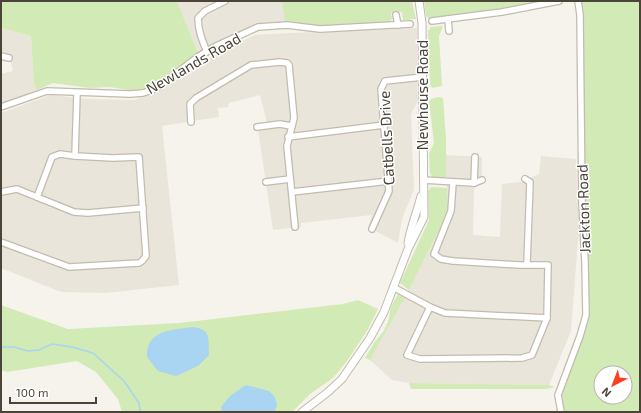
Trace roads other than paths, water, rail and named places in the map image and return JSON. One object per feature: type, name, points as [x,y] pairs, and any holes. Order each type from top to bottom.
[{"type":"street","points":[[207,52],[201,38],[198,18],[205,11],[225,1]]},
{"type":"street","name":"Newhouse Road","points":[[302,412],[342,379],[378,325],[408,249],[424,217],[422,23],[419,1]]},
{"type":"street","points":[[432,21],[502,12],[559,1]]},
{"type":"street","name":"Jackton Road","points":[[561,412],[558,395],[580,336],[586,315],[582,204],[580,23],[578,1]]},
{"type":"street","points":[[396,15],[398,25]]},
{"type":"street","points":[[448,19],[449,31]]},
{"type":"street","name":"Newlands Road","points":[[1,107],[47,91],[77,93],[143,93],[160,86],[207,52],[258,27],[287,25],[320,29],[410,24]]},
{"type":"street","points":[[1,56],[9,58]]},
{"type":"street","points":[[191,122],[190,104],[196,98],[251,65],[280,62],[287,63],[289,65],[294,118],[288,137],[287,146],[295,227]]},
{"type":"street","name":"Catbells Drive","points":[[372,230],[389,191],[381,89],[383,83],[385,81],[423,77]]},
{"type":"street","points":[[75,156],[77,93]]},
{"type":"street","points":[[257,127],[280,124],[291,126]]},
{"type":"street","points":[[288,137],[384,125]]},
{"type":"street","points":[[1,242],[69,267],[139,263],[146,256],[139,157],[113,158],[60,154],[52,157],[37,197]]},
{"type":"street","points":[[474,183],[475,157]]},
{"type":"street","points":[[266,182],[290,179]]},
{"type":"street","points":[[525,179],[530,182],[527,264]]},
{"type":"street","points":[[423,180],[453,183],[474,183],[482,180]]},
{"type":"street","points":[[292,192],[389,181]]},
{"type":"street","points":[[430,307],[407,355],[420,358],[522,358],[532,355],[547,318],[548,265],[453,261],[441,259],[434,254],[451,211],[453,183]]},
{"type":"street","points":[[1,192],[17,189],[74,212],[88,213],[143,208]]},
{"type":"street","points":[[393,287],[430,307],[445,313],[547,318]]},
{"type":"water","points":[[194,327],[200,328],[208,336],[209,355],[198,366],[176,376],[158,371],[147,357],[148,346],[153,339],[157,335],[175,329]]},
{"type":"water","points":[[246,385],[269,391],[275,397],[277,406],[274,412],[222,412],[221,407],[230,396]]},
{"type":"waterway","points":[[1,347],[14,347],[28,351],[39,350],[52,344],[72,347],[93,353],[124,381],[139,403],[140,412]]}]
